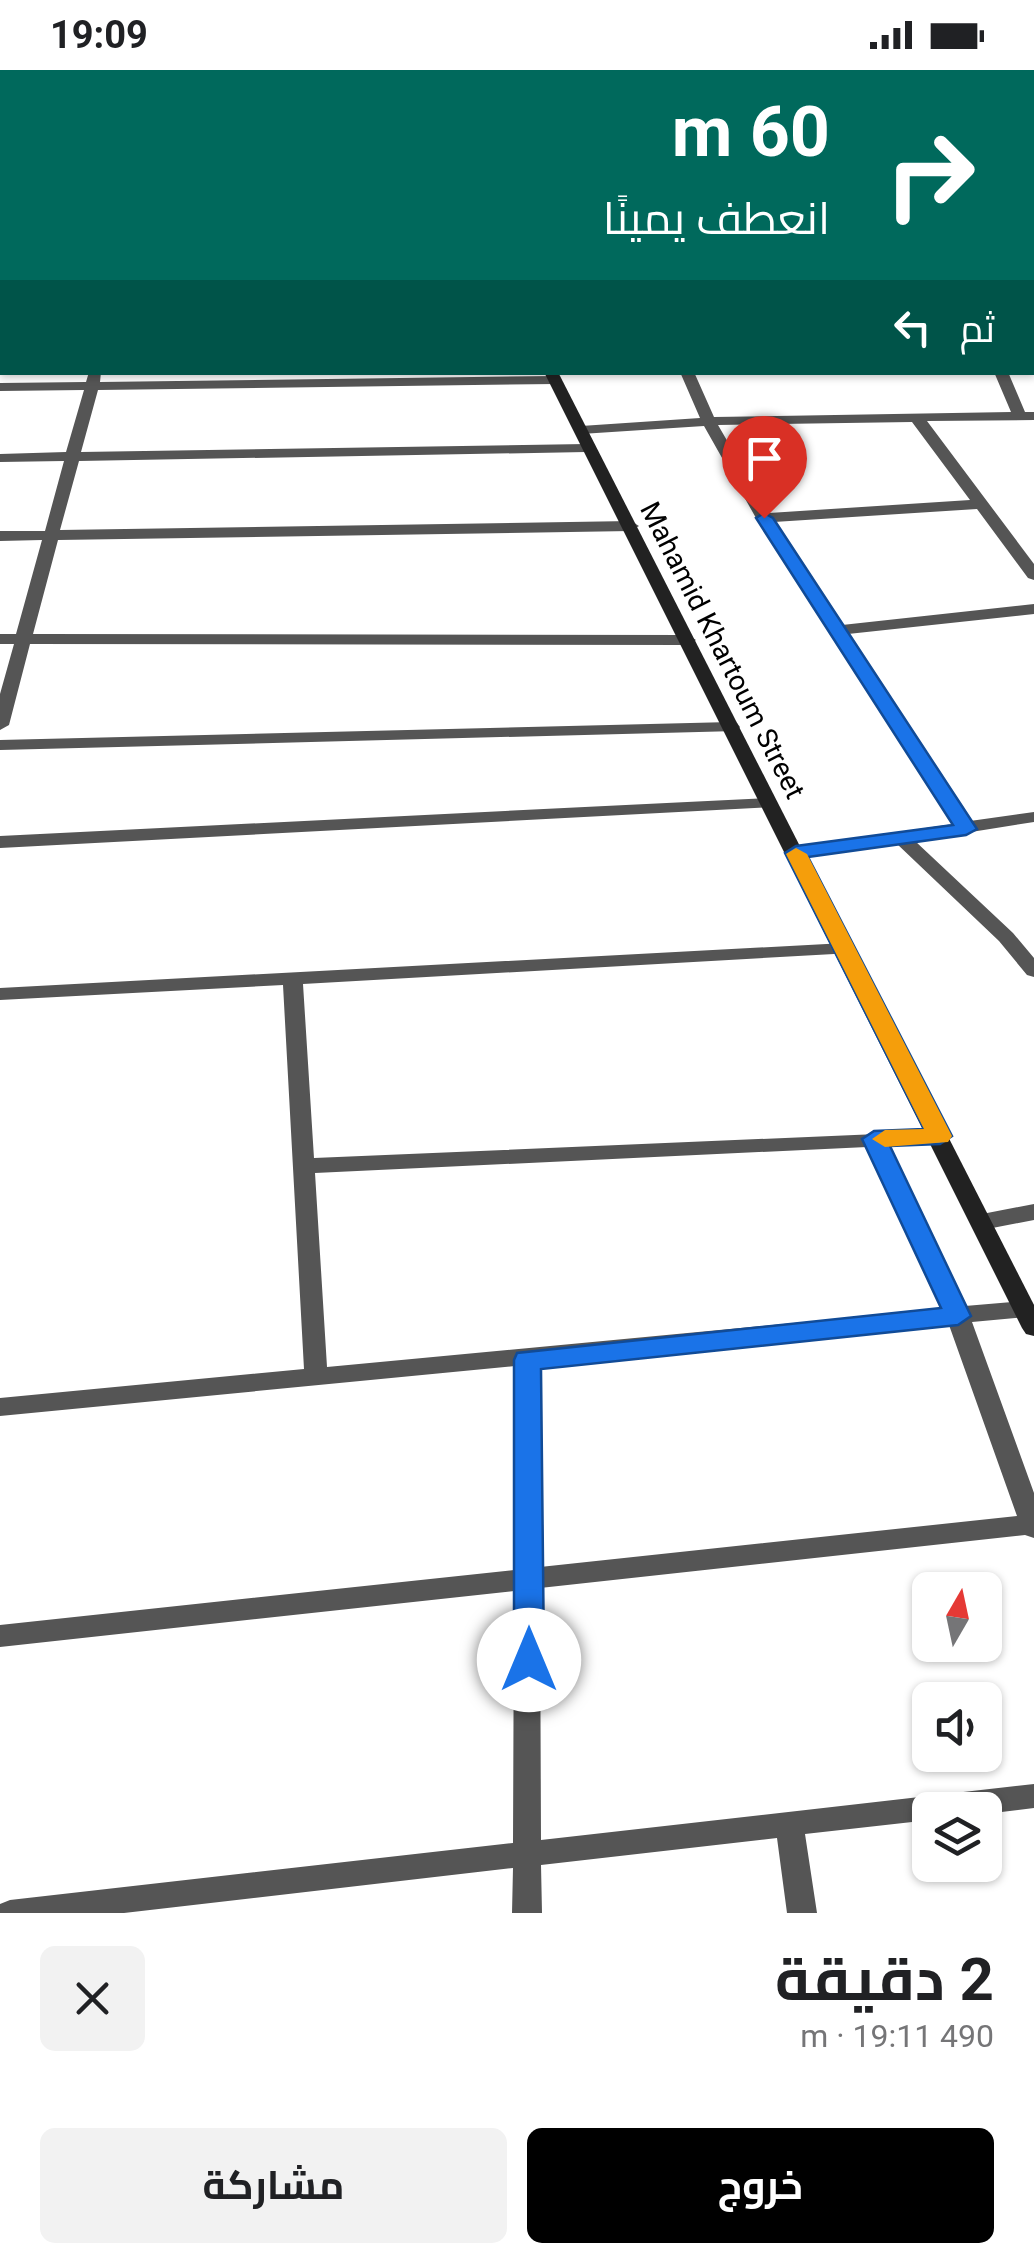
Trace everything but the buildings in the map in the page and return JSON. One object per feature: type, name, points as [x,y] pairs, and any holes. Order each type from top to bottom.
[{"type":"street","points":[[688,375],[708,420],[764,518],[842,630],[966,829]]},
{"type":"street","points":[[0,458],[584,439],[708,420],[1027,416],[1004,375]]},
{"type":"street","points":[[0,388],[93,380],[553,376]]},
{"type":"street","name":"Mahamid Khartoum Street","points":[[553,376],[767,802],[846,948],[1029,1319]]},
{"type":"street","points":[[0,725],[93,380]]},
{"type":"street","points":[[916,417],[980,504],[1027,555],[1034,575]]},
{"type":"street","points":[[764,518],[980,504]]},
{"type":"street","points":[[0,536],[631,526]]},
{"type":"street","points":[[842,630],[1034,609]]},
{"type":"street","points":[[0,639],[688,640]]},
{"type":"street","points":[[0,745],[731,727]]},
{"type":"street","points":[[0,842],[767,802]]},
{"type":"street","points":[[796,853],[1034,817]]},
{"type":"street","points":[[900,837],[1034,970]]},
{"type":"street","points":[[0,994],[846,948]]},
{"type":"street","points":[[293,978],[316,1379]]},
{"type":"street","points":[[305,1166],[940,1136]]},
{"type":"street","points":[[0,1636],[1033,1526],[958,1316],[874,1139]]},
{"type":"street","points":[[982,1222],[1034,1212]]},
{"type":"street","points":[[0,1407],[527,1360],[958,1316],[1029,1319]]},
{"type":"street","points":[[527,1360],[527,1913]]},
{"type":"street","points":[[10,1913],[140,1906],[527,1853],[1034,1796]]},
{"type":"street","points":[[789,1822],[802,1913]]},
{"type":"slow traffic","points":[[796,854],[940,1136],[885,1139]]},
{"type":"route","points":[[529,1660],[527,1360],[958,1316],[874,1139],[940,1136],[796,853],[966,829],[842,630],[764,518]]}]
